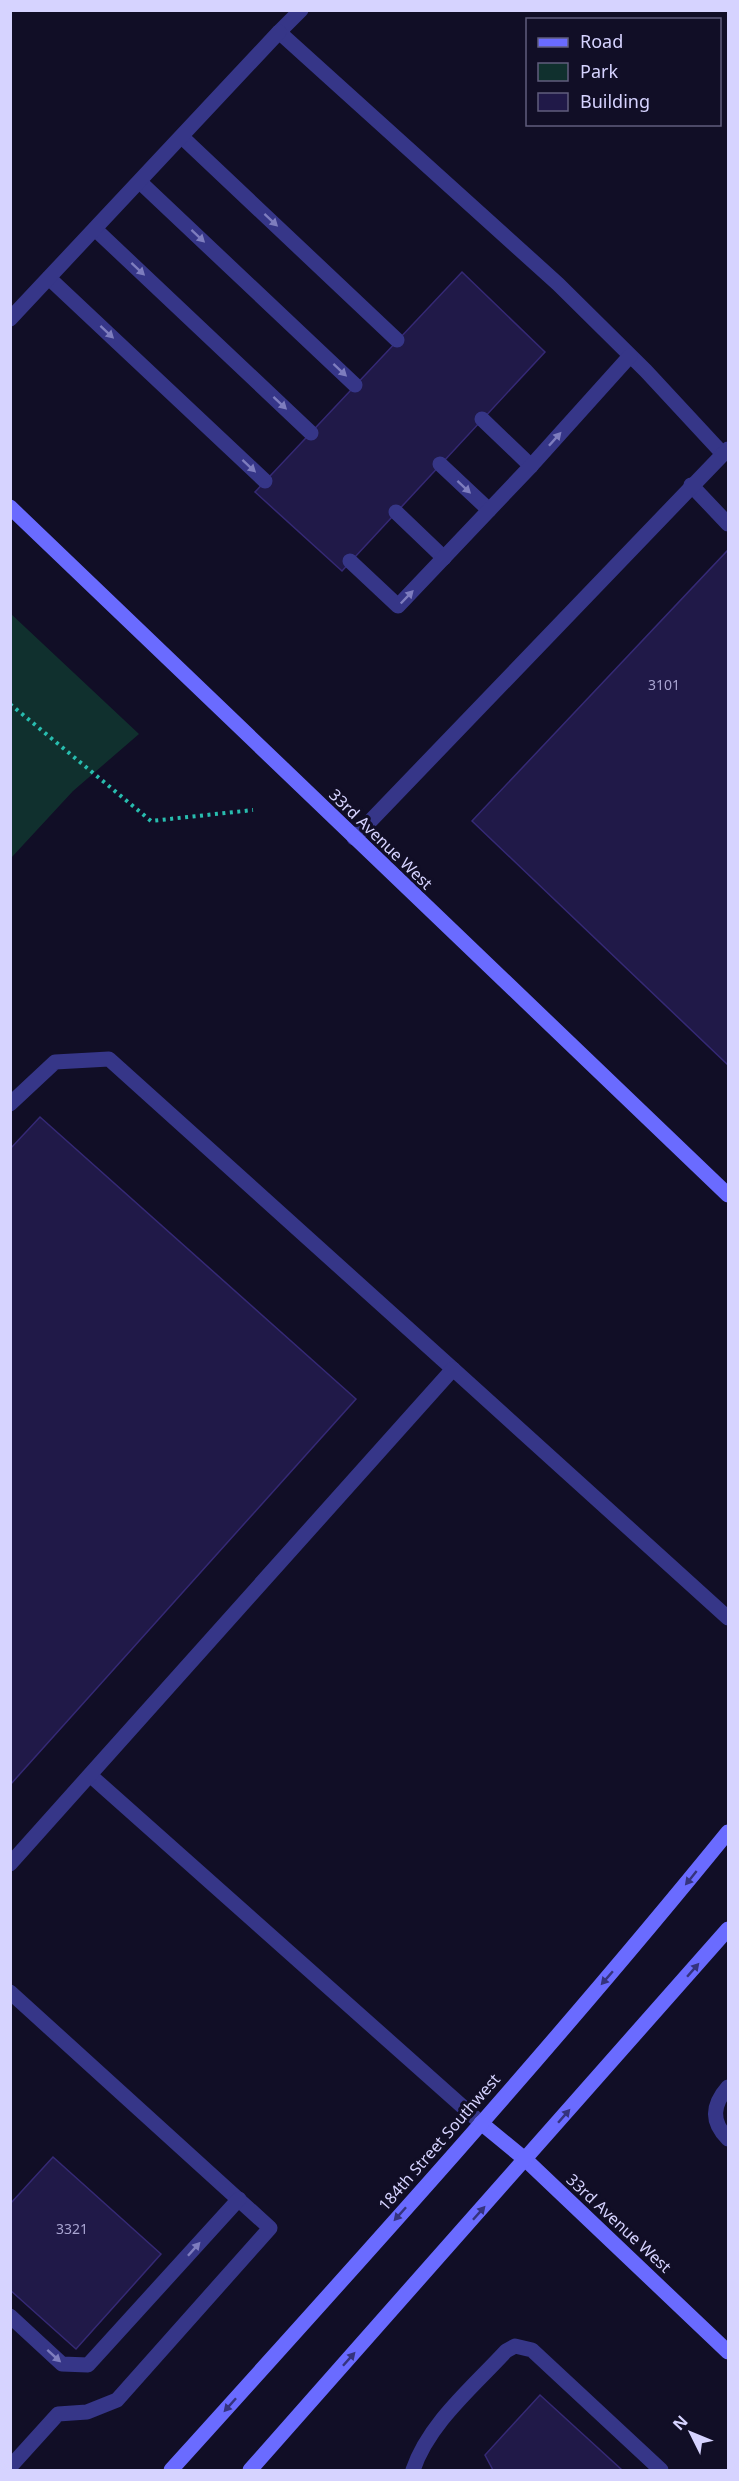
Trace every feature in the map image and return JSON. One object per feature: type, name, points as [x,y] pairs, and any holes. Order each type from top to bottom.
[{"type":"main road","name":"33rd Avenue West","points":[[10,507],[729,1195]]},
{"type":"main road","name":"184th Street Southwest","points":[[171,2470],[481,2123],[646,1934],[729,1832]]},
{"type":"main road","points":[[250,2470],[729,1929]]},
{"type":"main road","name":"33rd Avenue West","points":[[481,2123],[526,2160],[729,2352]]},
{"type":"street","points":[[10,319],[301,10]]},
{"type":"street","points":[[279,32],[558,284],[726,452],[691,485],[354,838]]},
{"type":"street","points":[[182,137],[397,340]]},
{"type":"street","points":[[140,182],[355,385]]},
{"type":"street","points":[[95,229],[311,433]]},
{"type":"street","points":[[49,278],[265,481]]},
{"type":"street","points":[[350,561],[398,606],[531,466],[630,356]]},
{"type":"street","points":[[482,419],[531,466]]},
{"type":"street","points":[[440,464],[489,510]]},
{"type":"street","points":[[691,485],[729,524]]},
{"type":"street","points":[[396,512],[444,558]]},
{"type":"street","points":[[10,1104],[55,1062],[109,1059],[729,1618]]},
{"type":"street","points":[[10,1864],[453,1369]]},
{"type":"street","points":[[91,1776],[481,2123]]},
{"type":"street","points":[[10,1992],[270,2228],[117,2400],[87,2412],[58,2414],[10,2467]]},
{"type":"street","points":[[729,2087],[717,2100],[714,2116],[721,2132],[729,2139]]},
{"type":"street","points":[[10,2316],[62,2364],[88,2365],[239,2199]]},
{"type":"street","points":[[413,2470],[419,2452],[433,2432],[506,2351],[515,2346],[532,2350],[661,2470]]},
{"type":"path","points":[[10,704],[151,820],[253,810]]},
{"type":"green space","points":[[10,613],[139,734],[73,791],[11,858]]},
{"type":"building","points":[[462,272],[545,352],[342,571],[255,492]]},
{"type":"building","points":[[728,550],[728,1065],[472,821]]},
{"type":"building","points":[[40,1117],[356,1399],[10,1785],[10,1149]]},
{"type":"building","points":[[53,2157],[161,2254],[76,2349],[10,2290],[10,2204]]},
{"type":"building","points":[[540,2395],[622,2470],[493,2470],[485,2455]]}]
